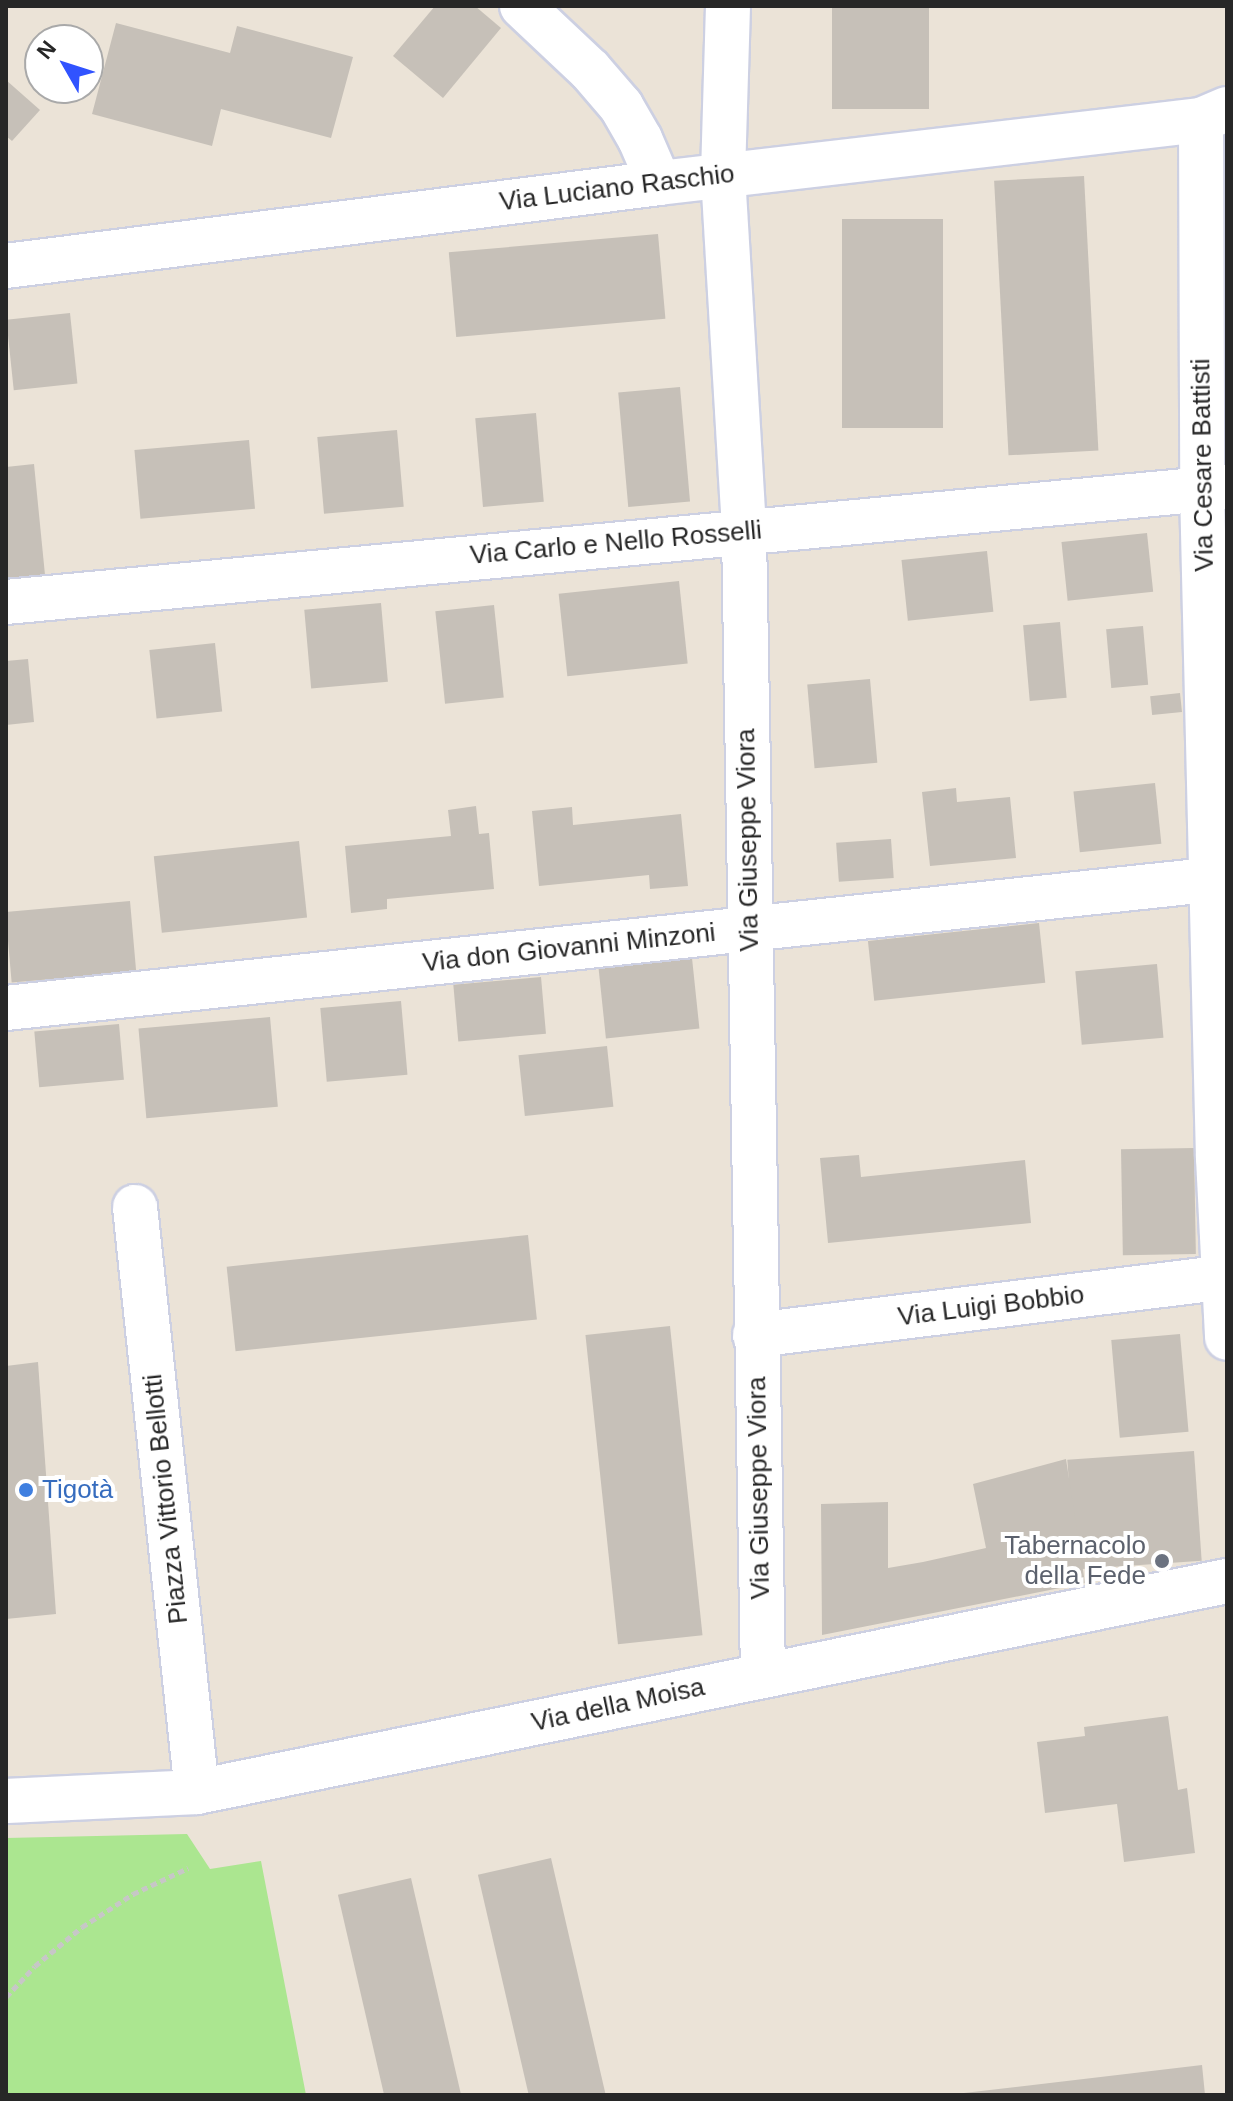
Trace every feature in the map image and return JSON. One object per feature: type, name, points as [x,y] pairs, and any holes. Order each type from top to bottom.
[{"type":"street","points":[[522,6],[590,70],[621,106],[640,139],[659,183]]},
{"type":"street","name":"Via Giuseppe Viora","points":[[728,6],[723,175],[744,531],[763,1675]]},
{"type":"street","name":"Via Luciano Raschio","points":[[6,266],[1214,114]]},
{"type":"street","name":"Via Cesare Battisti","points":[[1214,114],[1214,489],[1220,878],[1218,1158],[1227,1338]]},
{"type":"street","name":"Via Carlo e Nello Rosselli","points":[[6,602],[1214,489]]},
{"type":"street","name":"Via don Giovanni Minzoni","points":[[6,1008],[1220,878]]},
{"type":"street","name":"Piazza Vittorio Bellotti","points":[[135,1207],[197,1792]]},
{"type":"street","name":"Via Luigi Bobbio","points":[[755,1335],[1226,1277]]},
{"type":"street","name":"Via della Moisa","points":[[6,1801],[197,1792],[1227,1581]]},
{"type":"path","points":[[6,1997],[35,1966],[82,1927],[133,1894],[188,1868]]},
{"type":"green space","points":[[187,1834],[210,1869],[261,1861],[306,2095],[6,2095],[6,1838]]},
{"type":"building","points":[[435,6],[475,6],[501,28],[443,98],[393,56]]},
{"type":"building","points":[[832,6],[929,6],[929,109],[832,109]]},
{"type":"building","points":[[116,23],[230,53],[237,26],[353,57],[331,138],[221,109],[212,146],[92,114],[95,104],[104,104],[104,68]]},
{"type":"building","points":[[6,80],[24,96],[24,104],[33,104],[40,110],[12,141],[6,136]]},
{"type":"building","points":[[1084,176],[1098,451],[1009,455],[994,181]]},
{"type":"building","points":[[842,219],[943,219],[943,428],[842,428]]},
{"type":"building","points":[[658,234],[665,319],[456,337],[449,252]]},
{"type":"building","points":[[70,313],[77,384],[14,390],[6,320]]},
{"type":"building","points":[[680,387],[690,502],[628,507],[618,392]]},
{"type":"building","points":[[536,413],[544,502],[483,507],[475,418]]},
{"type":"building","points":[[397,430],[404,507],[324,514],[317,437]]},
{"type":"building","points":[[249,440],[255,509],[140,519],[134,450]]},
{"type":"building","points":[[34,464],[45,575],[6,578],[6,467]]},
{"type":"building","points":[[1147,533],[1153,592],[1068,601],[1061,542]]},
{"type":"building","points":[[987,551],[993,612],[908,621],[901,560]]},
{"type":"building","points":[[679,581],[688,664],[567,676],[559,594]]},
{"type":"building","points":[[381,603],[388,682],[311,688],[304,610]]},
{"type":"building","points":[[494,605],[504,697],[445,704],[435,611]]},
{"type":"building","points":[[1060,622],[1067,698],[1030,701],[1023,625]]},
{"type":"building","points":[[1143,626],[1148,685],[1111,688],[1106,629]]},
{"type":"building","points":[[215,643],[222,712],[157,719],[149,650]]},
{"type":"building","points":[[28,659],[34,722],[6,725],[6,661]]},
{"type":"building","points":[[870,679],[877,763],[815,768],[807,684]]},
{"type":"building","points":[[1180,693],[1182,712],[1152,715],[1150,696]]},
{"type":"building","points":[[1155,783],[1161,844],[1080,852],[1073,792]]},
{"type":"building","points":[[956,788],[957,802],[1010,797],[1016,858],[930,866],[922,792]]},
{"type":"building","points":[[476,806],[479,834],[489,833],[494,889],[387,899],[387,909],[351,913],[345,846],[451,836],[448,810]]},
{"type":"building","points":[[572,807],[573,825],[681,814],[688,886],[650,889],[649,875],[539,886],[532,811]]},
{"type":"building","points":[[891,839],[894,878],[839,882],[836,843]]},
{"type":"building","points":[[299,841],[307,918],[162,933],[154,856]]},
{"type":"building","points":[[130,901],[136,972],[12,983],[6,912]]},
{"type":"building","points":[[1039,923],[1045,983],[874,1001],[868,941]]},
{"type":"building","points":[[692,958],[699,1029],[606,1038],[599,968]]},
{"type":"building","points":[[1157,964],[1163,1038],[1082,1045],[1075,971]]},
{"type":"building","points":[[541,977],[546,1034],[458,1041],[453,985]]},
{"type":"building","points":[[401,1001],[407,1075],[327,1082],[320,1008]]},
{"type":"building","points":[[270,1017],[278,1107],[146,1118],[139,1029]]},
{"type":"building","points":[[119,1024],[124,1080],[39,1087],[34,1031]]},
{"type":"building","points":[[607,1046],[613,1107],[525,1116],[518,1055]]},
{"type":"building","points":[[1194,1148],[1196,1254],[1123,1255],[1121,1149]]},
{"type":"building","points":[[859,1155],[861,1177],[1025,1160],[1031,1223],[828,1243],[820,1158]]},
{"type":"building","points":[[528,1235],[537,1320],[236,1351],[227,1267]]},
{"type":"building","points":[[670,1326],[703,1635],[618,1644],[585,1335]]},
{"type":"building","points":[[1180,1334],[1189,1432],[1120,1438],[1111,1340]]},
{"type":"building","name":"Tigotà","points":[[38,1362],[56,1614],[6,1619],[6,1366]]},
{"type":"building","points":[[1194,1451],[1202,1561],[1075,1570],[1067,1460]]},
{"type":"building","points":[[1066,1459],[1085,1583],[822,1635],[821,1504],[888,1502],[888,1568],[923,1562],[986,1548],[973,1484]]},
{"type":"building","points":[[1168,1716],[1178,1790],[1187,1788],[1195,1853],[1124,1862],[1117,1804],[1045,1813],[1037,1742],[1085,1736],[1084,1727]]},
{"type":"building","points":[[551,1858],[606,2095],[529,2095],[478,1875]]},
{"type":"building","points":[[411,1878],[461,2095],[384,2095],[338,1895]]},
{"type":"building","points":[[1202,2065],[1205,2095],[964,2093]]},
{"type":"place","name":"Tigotà","points":[[26,1490]]},
{"type":"place","name":"Tabernacolo della Fede","points":[[1162,1561]]}]
